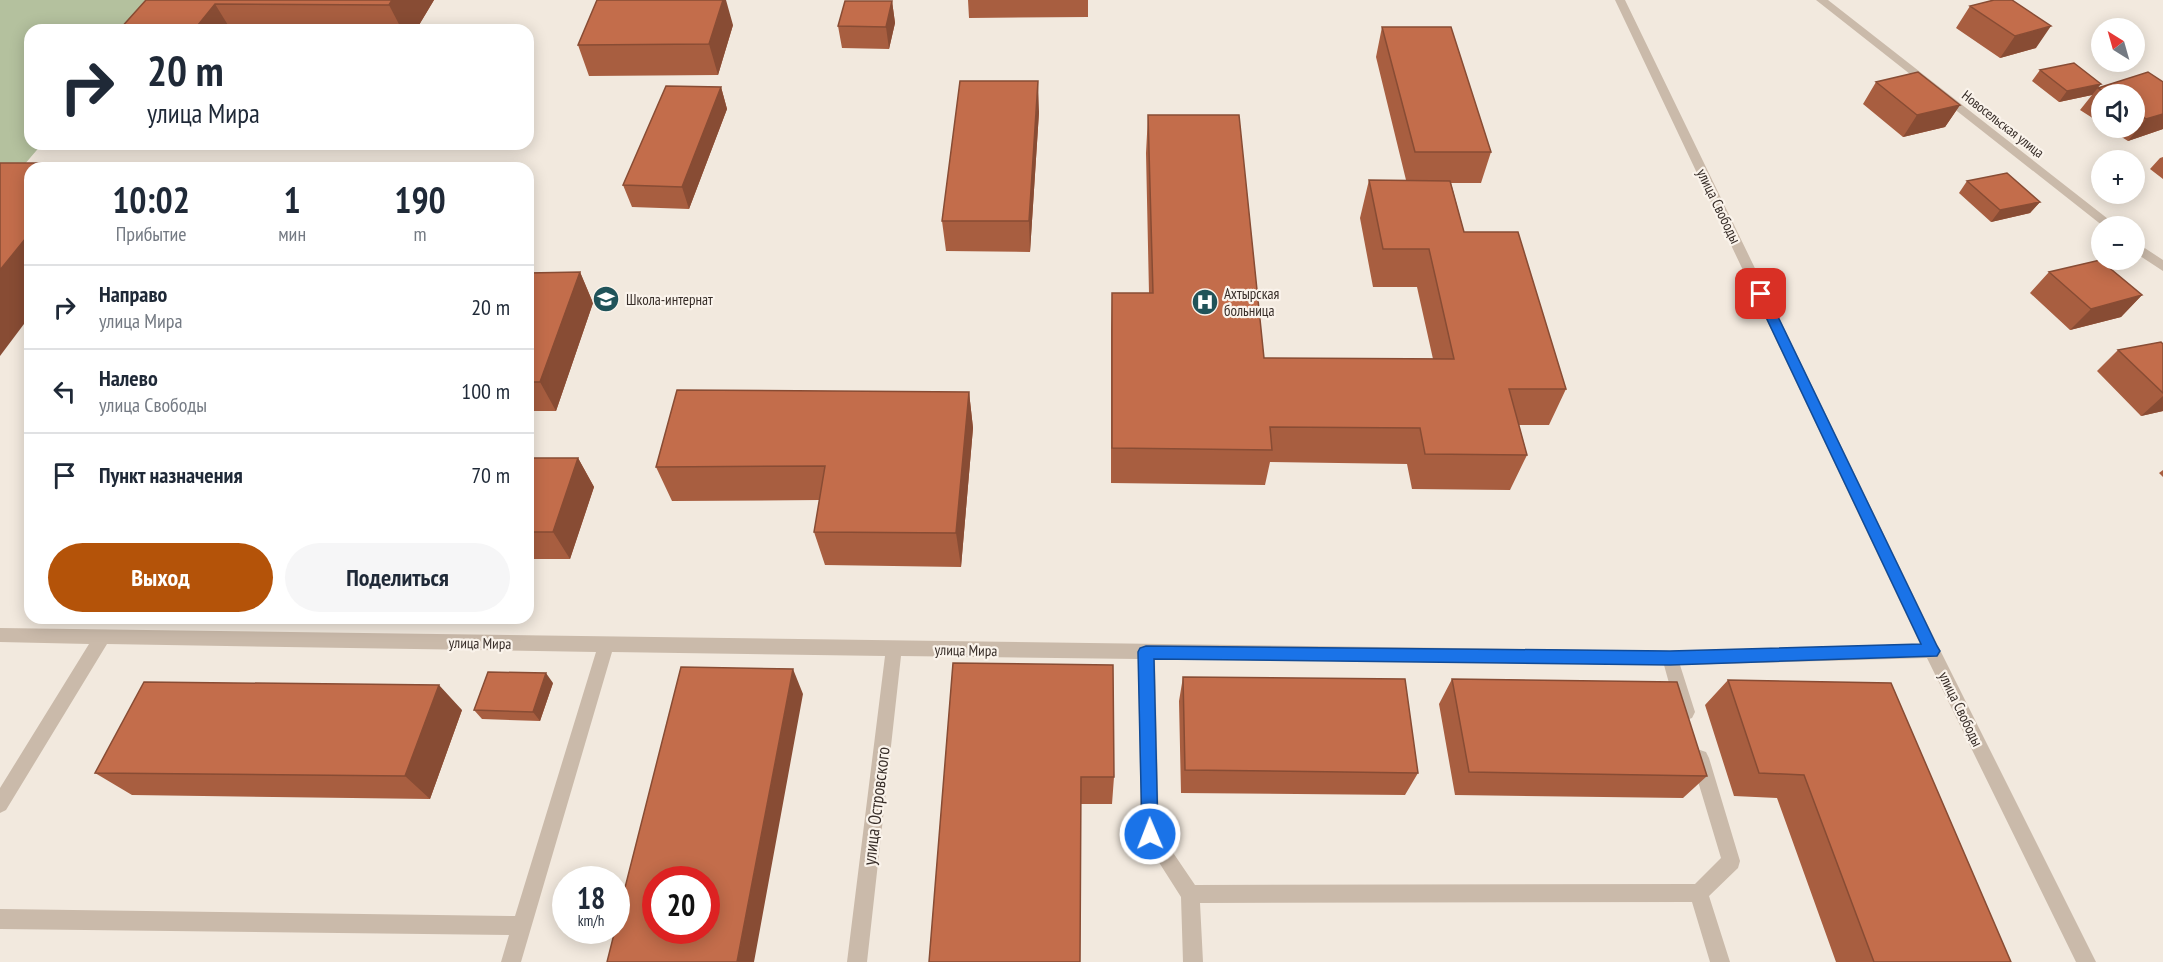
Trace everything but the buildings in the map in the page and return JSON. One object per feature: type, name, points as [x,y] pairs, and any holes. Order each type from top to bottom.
[{"type":"street","name":"улица Свободы","points":[[1620,0],[1932,651],[2086,962]]},
{"type":"street","name":"Новосельская улица","points":[[1821,0],[2098,216]]},
{"type":"street","points":[[2145,253],[2163,267]]},
{"type":"street","name":"улица Мира","points":[[0,635],[894,650],[1670,658],[1932,651]]},
{"type":"street","points":[[0,804],[102,637]]},
{"type":"street","points":[[511,962],[606,645]]},
{"type":"street","name":"улица Островского","points":[[857,962],[894,650]]},
{"type":"street","points":[[1146,652],[1150,834],[1190,894],[1193,962]]},
{"type":"street","points":[[1190,894],[1699,893],[1731,861],[1670,658]]},
{"type":"street","points":[[1699,893],[1720,962]]},
{"type":"street","points":[[0,919],[522,926]]},
{"type":"green space","points":[[0,0],[167,0],[146,24],[24,24],[24,150],[37,150],[24,162],[24,165],[0,179]]},
{"type":"place","name":"Школа-интернат","points":[[606,299]]},
{"type":"place","name":"Ахтырская больница","points":[[1205,302]]},
{"type":"route","points":[[1150,834],[1146,652],[1670,658],[1932,651],[1761,294]]}]
